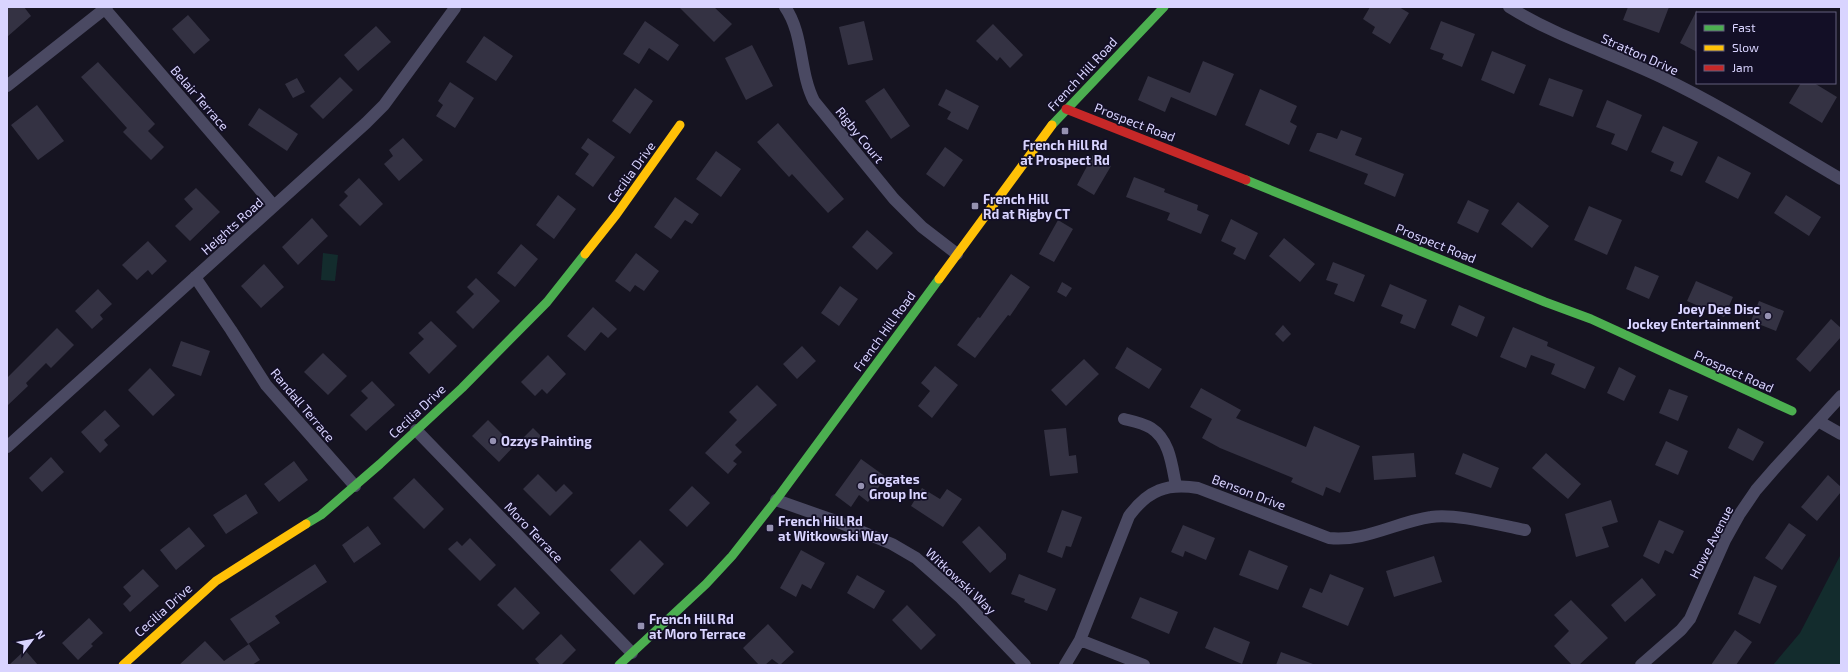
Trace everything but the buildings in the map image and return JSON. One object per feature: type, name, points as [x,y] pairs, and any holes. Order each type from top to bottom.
[{"type":"street","name":"Rigby Court","points":[[785,7],[795,28],[807,88],[814,101],[894,199],[922,227],[957,254]]},
{"type":"street","name":"French Hill Road","points":[[619,665],[706,584],[732,556],[776,500],[1055,121],[1164,7]]},
{"type":"street","name":"Stratton Drive","points":[[1509,7],[1558,34],[1659,76],[1692,92],[1757,128],[1841,179]]},
{"type":"street","name":"Belair Terrace","points":[[106,8],[274,206]]},
{"type":"street","points":[[7,86],[106,8]]},
{"type":"street","name":"Heights Road","points":[[7,447],[384,105],[455,8]]},
{"type":"street","name":"Prospect Road","points":[[1066,109],[1230,173],[1545,302],[1591,319],[1792,411]]},
{"type":"street","name":"Cecilia Drive","points":[[123,665],[216,581],[321,515],[355,486],[462,388],[547,302],[616,215],[680,125]]},
{"type":"street","name":"Randall Terrace","points":[[195,277],[266,385],[355,486]]},
{"type":"street","name":"Howe Avenue","points":[[1641,665],[1681,630],[1690,619],[1725,540],[1739,515],[1756,490],[1841,396]]},
{"type":"street","points":[[1124,418],[1150,428],[1164,442],[1170,455],[1176,486]]},
{"type":"street","points":[[1818,421],[1841,434]]},
{"type":"street","name":"Moro Terrace","points":[[416,430],[632,653]]},
{"type":"street","name":"Benson Drive","points":[[1065,665],[1080,640],[1129,516],[1137,505],[1147,496],[1159,490],[1176,486],[1198,488],[1329,538],[1357,538],[1430,517],[1444,516],[1525,530]]},
{"type":"street","name":"Witkowski Way","points":[[776,500],[892,544],[916,558],[961,598],[1025,665]]},
{"type":"street","points":[[1080,640],[1144,665]]},
{"type":"green space","points":[[323,253],[338,255],[335,281],[321,280]]},
{"type":"green space","points":[[1841,554],[1841,665],[1773,665],[1800,633]]},
{"type":"traffic: fast","points":[[1052,125],[1164,7]]},
{"type":"traffic: fast","points":[[1246,180],[1545,302],[1591,319],[1792,411]]},
{"type":"traffic: fast","points":[[306,524],[321,515],[380,464],[462,388],[547,302],[585,254]]},
{"type":"traffic: fast","points":[[619,665],[706,584],[732,556],[776,500],[939,279]]},
{"type":"traffic: slow","points":[[585,254],[616,215],[680,125]]},
{"type":"traffic: slow","points":[[939,279],[1052,125]]},
{"type":"traffic: slow","points":[[123,665],[216,581],[306,524]]},
{"type":"traffic: jam","points":[[1066,109],[1246,180]]},
{"type":"place","name":"French Hill Rd at Prospect Rd","points":[[1065,131]]},
{"type":"place","name":"French Hill Rd at Rigby CT","points":[[975,206]]},
{"type":"place","name":"Joey Dee Disc Jockey Entertainment","points":[[1768,316]]},
{"type":"place","name":"Ozzys Painting","points":[[493,441]]},
{"type":"place","name":"Gogates Group Inc","points":[[861,486]]},
{"type":"place","name":"French Hill Rd at Witkowski Way","points":[[770,528]]},
{"type":"place","name":"French Hill Rd at Moro Terrace","points":[[641,626]]}]
